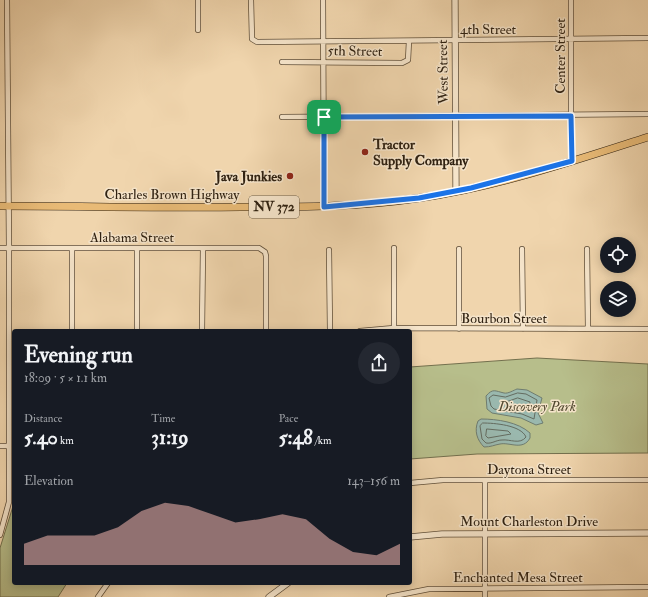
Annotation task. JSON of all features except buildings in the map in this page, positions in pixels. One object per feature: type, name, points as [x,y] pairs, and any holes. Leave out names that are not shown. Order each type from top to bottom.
[{"type":"main road","name":"Charles Brown Highway","points":[[0,206],[324,207],[380,203],[456,191],[572,161],[648,137]]},
{"type":"street","points":[[0,535],[9,502],[9,446],[12,372],[8,206],[7,0]]},
{"type":"street","points":[[198,0],[198,30]]},
{"type":"street","name":"4th Street","points":[[251,0],[252,39],[257,42],[571,40],[648,38]]},
{"type":"street","points":[[323,0],[324,207]]},
{"type":"street","name":"West Street","points":[[455,0],[456,191]]},
{"type":"street","name":"Center Street","points":[[571,0],[572,161]]},
{"type":"street","name":"5th Street","points":[[282,62],[402,63],[408,60],[409,41]]},
{"type":"street","points":[[282,117],[571,116],[648,114]]},
{"type":"street","name":"Alabama Street","points":[[0,248],[253,248],[263,251],[266,256],[266,329]]},
{"type":"street","points":[[72,248],[72,329]]},
{"type":"street","points":[[137,329],[138,248]]},
{"type":"street","points":[[202,329],[203,248]]},
{"type":"street","points":[[394,248],[394,328]]},
{"type":"street","points":[[459,249],[459,329]]},
{"type":"street","points":[[522,249],[523,329]]},
{"type":"street","points":[[329,250],[330,329]]},
{"type":"street","points":[[587,250],[588,329]]},
{"type":"street","name":"Bourbon Street","points":[[383,329],[648,329]]},
{"type":"street","points":[[0,446],[9,446]]},
{"type":"street","name":"Daytona Street","points":[[412,483],[443,480],[648,480]]},
{"type":"street","points":[[484,480],[485,597]]},
{"type":"street","name":"Mount Charleston Drive","points":[[412,537],[442,534],[484,533],[648,533]]},
{"type":"street","points":[[98,597],[107,585]]},
{"type":"street","points":[[269,597],[285,585]]},
{"type":"street","name":"Enchanted Mesa Street","points":[[389,597],[429,589],[648,587]]},
{"type":"green space","name":"Discovery Park","points":[[537,358],[648,364],[648,453],[477,454],[412,459],[412,367]]},
{"type":"green space","points":[[12,509],[12,585],[66,585],[58,597],[0,597],[0,548]]},
{"type":"water","points":[[517,389],[527,390],[542,398],[538,413],[543,423],[536,425],[521,418],[492,413],[487,409],[486,396],[490,392],[494,391],[506,393]]},
{"type":"water","points":[[481,419],[500,421],[520,426],[530,433],[530,438],[527,442],[520,445],[500,444],[484,447],[476,432],[478,421]]},
{"type":"place","name":"Tractor Supply Company","points":[[365,152]]},
{"type":"place","name":"Java Junkies","points":[[290,176]]},
{"type":"route","points":[[571,116],[572,161],[521,176],[419,198],[380,203],[324,207],[324,117],[571,116]]}]
